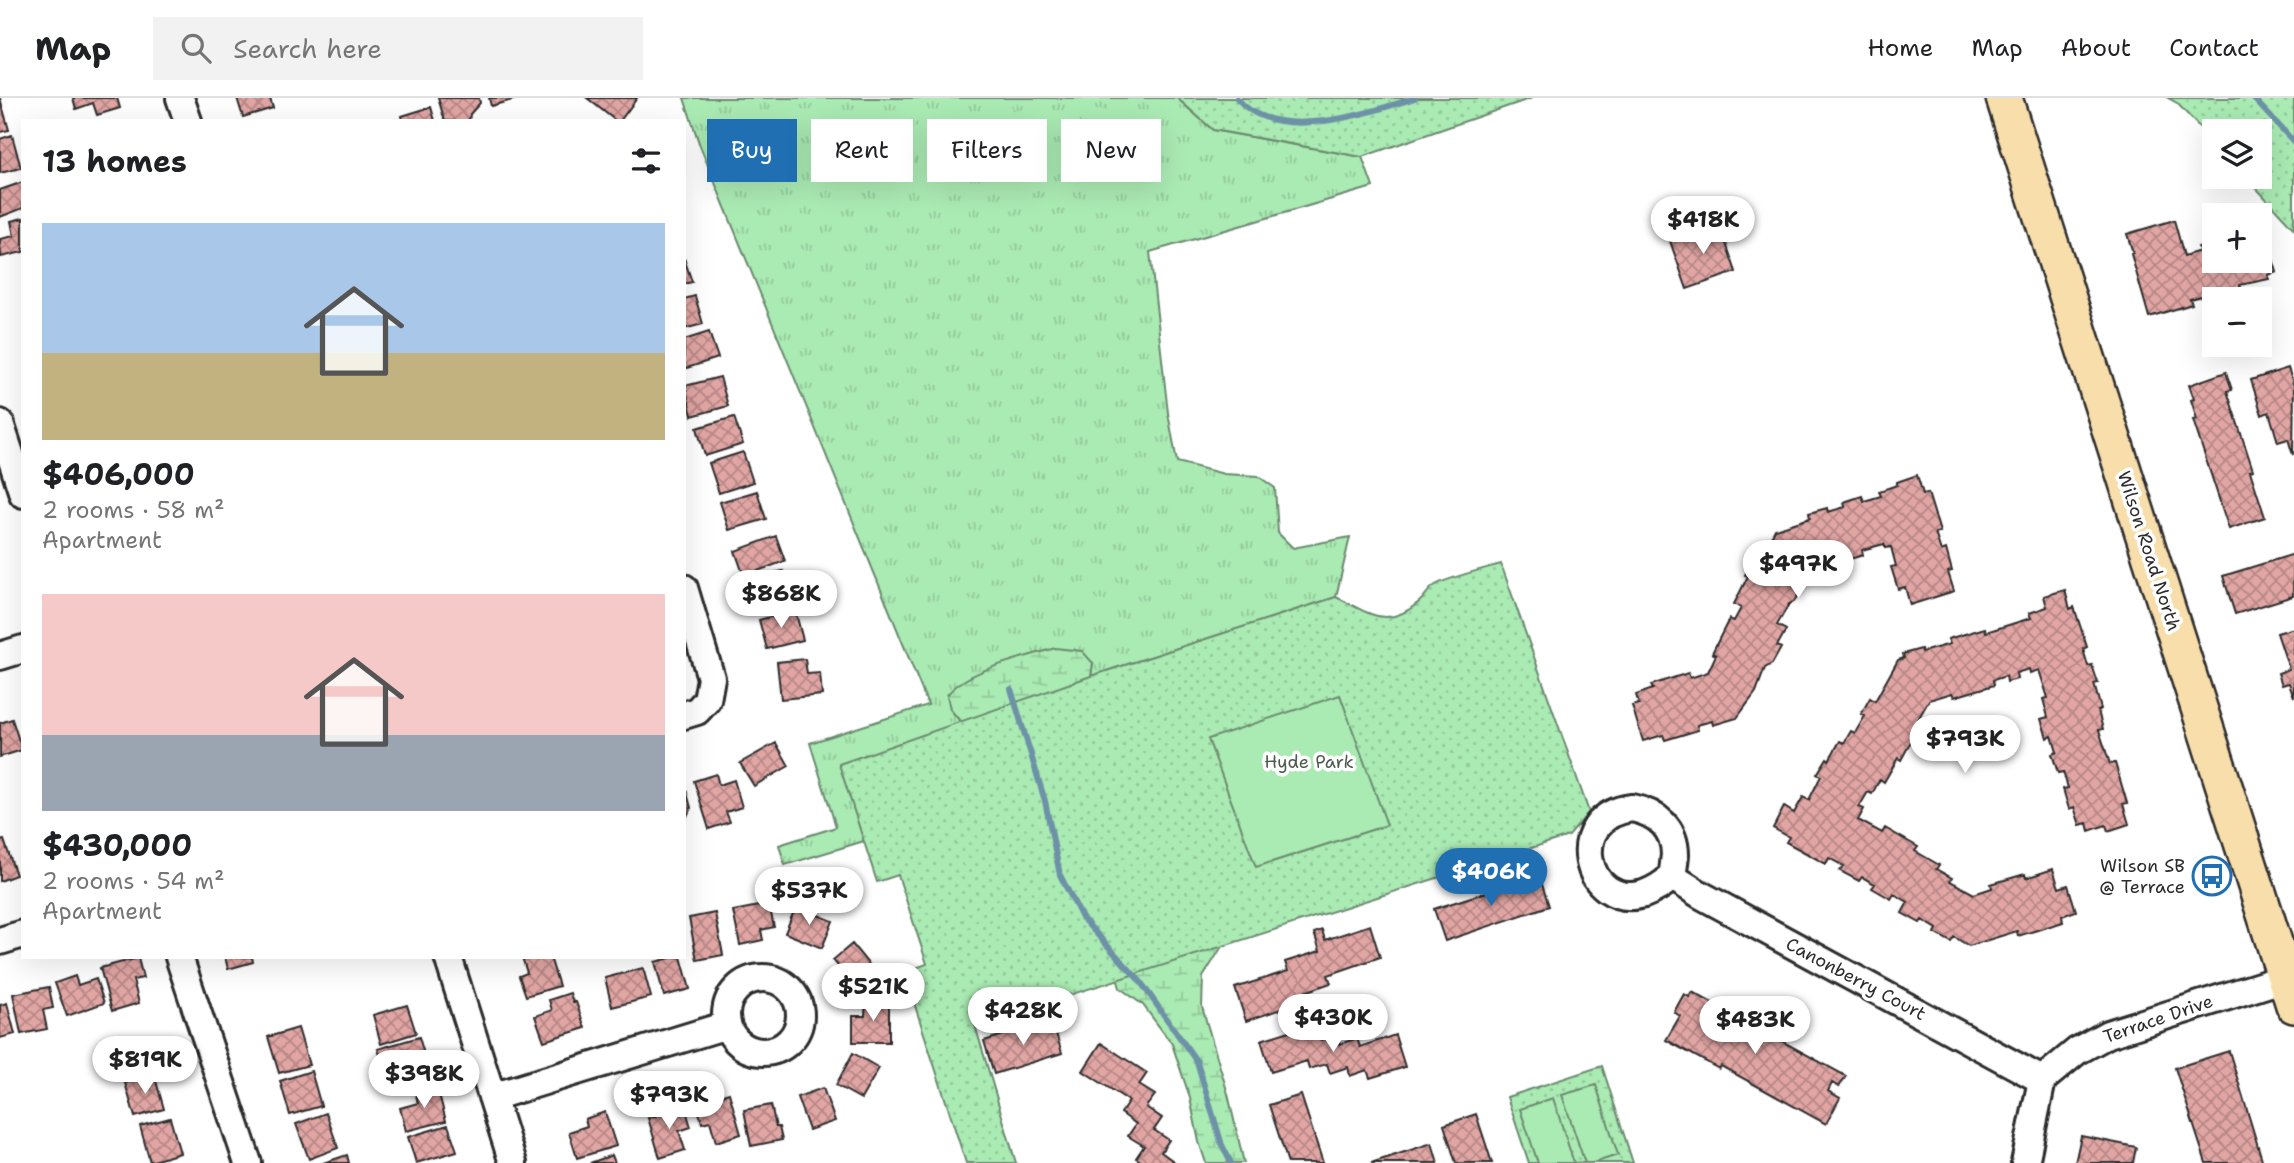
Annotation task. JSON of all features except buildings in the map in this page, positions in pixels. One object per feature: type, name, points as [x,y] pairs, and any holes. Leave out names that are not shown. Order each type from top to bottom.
[{"type":"main road","name":"Wilson Road North","points":[[2004,98],[2290,991]]},
{"type":"street","points":[[180,98],[187,119]]},
{"type":"street","points":[[0,424],[21,488]]},
{"type":"street","points":[[686,595],[711,678],[707,700],[697,711],[686,714]]},
{"type":"street","points":[[0,656],[21,650]]},
{"type":"street","name":"Canonberry Court","points":[[1671,876],[1712,901],[2042,1080]]},
{"type":"street","points":[[0,941],[21,935]]},
{"type":"street","points":[[180,959],[248,1163]]},
{"type":"street","points":[[449,959],[513,1163]]},
{"type":"street","name":"Terrace Drive","points":[[2042,1080],[2077,1051],[2108,1034],[2290,991]]},
{"type":"street","points":[[492,1097],[727,1025]]},
{"type":"street","points":[[2025,1163],[2042,1080]]},
{"type":"green space","points":[[684,98],[1177,98],[1213,130],[1362,157],[1373,187],[1150,252],[1168,413],[1177,462],[1224,474],[1258,476],[1275,488],[1278,533],[1293,548],[1350,537],[1336,597],[1091,676],[1093,663],[950,709],[961,722],[840,764],[864,841],[785,865],[779,845],[836,827],[810,743],[928,705],[715,182],[797,182],[797,119],[707,119],[707,163]]},
{"type":"green space","points":[[1177,98],[1532,98],[1362,157],[1213,130]]},
{"type":"green space","points":[[2168,98],[2294,98],[2294,229],[2257,189],[2272,189],[2272,119],[2202,119],[2202,130],[2177,103]]},
{"type":"green space","name":"Hyde Park","points":[[1501,564],[1589,812],[1569,836],[975,1025],[1016,1163],[966,1163],[904,972],[927,964],[898,875],[877,882],[839,764],[1091,676],[1336,597],[1378,616],[1397,615],[1419,602],[1439,583]]},
{"type":"green space","points":[[1055,648],[1082,651],[1093,663],[1091,676],[1226,940],[1203,977],[1202,1007],[1228,1094],[1244,1163],[1206,1163],[1190,1098],[1172,1044],[1143,1005],[1120,988],[1115,970],[961,722],[950,709],[947,695],[968,678]]},
{"type":"green space","points":[[1340,695],[1387,825],[1256,867],[1208,739]]},
{"type":"green space","points":[[1602,1066],[1633,1163],[1529,1163],[1507,1097]]},
{"type":"green space","points":[[1596,1085],[1618,1155],[1585,1163],[1562,1095]]},
{"type":"green space","points":[[1553,1098],[1574,1163],[1538,1163],[1520,1109]]},
{"type":"waterway","points":[[1237,98],[1253,112],[1274,120],[1297,123],[1348,117],[1415,98]]},
{"type":"waterway","points":[[2253,98],[2294,142]]},
{"type":"waterway","points":[[1011,689],[1045,801],[1060,875],[1082,918],[1140,981],[1197,1062],[1222,1145],[1231,1163]]},
{"type":"place","name":"Wilson SB @ Terrace","points":[[2212,876]]}]
